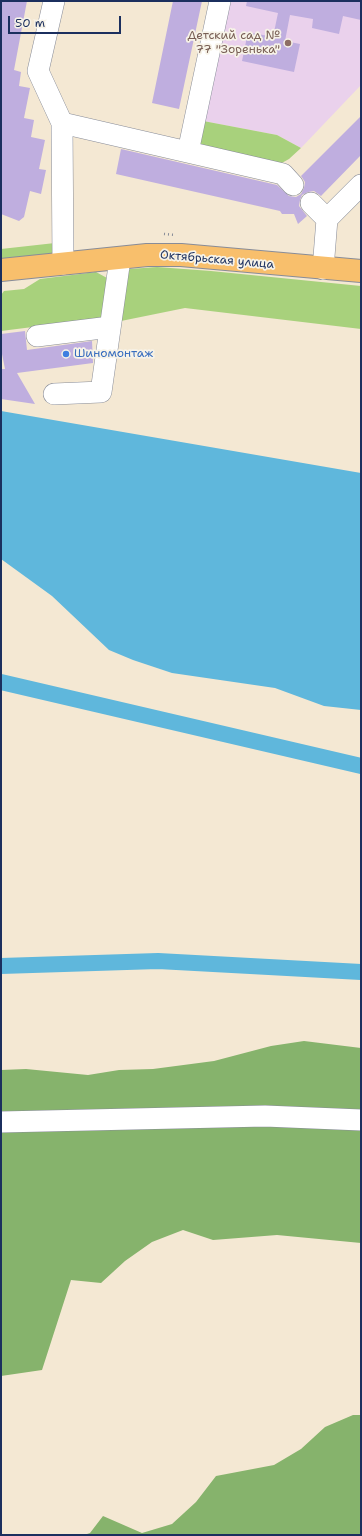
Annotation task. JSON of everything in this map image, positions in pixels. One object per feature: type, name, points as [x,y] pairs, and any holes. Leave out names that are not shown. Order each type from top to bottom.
[{"type":"main road","name":"Октябрьская улица","points":[[1,270],[120,259],[147,255],[181,256],[361,271]]},
{"type":"street","points":[[54,1],[38,71],[62,123],[63,264]]},
{"type":"street","points":[[188,152],[220,1]]},
{"type":"street","points":[[62,123],[283,174],[293,184]]},
{"type":"street","points":[[323,269],[327,219],[361,185]]},
{"type":"street","points":[[311,203],[327,219]]},
{"type":"street","points":[[54,394],[101,392],[120,259]]},
{"type":"street","points":[[37,336],[110,327]]},
{"type":"street","points":[[1,1122],[265,1116],[361,1120]]},
{"type":"shaded area","name":"Детский сад № 77 \"Зоренька\"","points":[[224,1],[361,1],[361,85],[301,148],[277,135],[198,120]]},
{"type":"green space","points":[[198,120],[277,135],[301,148],[289,159],[280,164],[203,147],[198,142]]},
{"type":"green space","points":[[55,243],[55,254],[1,260],[1,249]]},
{"type":"green space","points":[[157,267],[361,286],[361,329],[185,308],[121,321],[124,277],[130,269]]},
{"type":"green space","points":[[96,272],[107,278],[104,318],[1,331],[1,295],[4,291],[24,289],[40,279]]},
{"type":"green space","points":[[304,1041],[361,1048],[361,1243],[277,1235],[213,1240],[183,1230],[152,1242],[125,1261],[101,1283],[71,1280],[42,1370],[1,1376],[1,1070],[26,1069],[88,1075],[119,1070],[153,1069],[214,1061],[271,1046]]},
{"type":"green space","points":[[353,1415],[361,1415],[361,1535],[84,1535],[90,1533],[103,1516],[142,1533],[172,1524],[196,1502],[216,1476],[274,1465],[301,1449],[325,1427]]},
{"type":"water","points":[[1,411],[361,473],[361,710],[324,706],[275,688],[172,673],[109,650],[52,596],[1,559]]},
{"type":"building","points":[[1,1],[27,1],[14,70],[21,72],[19,86],[30,88],[24,118],[34,120],[31,137],[45,140],[39,169],[46,170],[41,194],[30,191],[24,217],[19,221],[1,214]]},
{"type":"building","points":[[173,1],[202,1],[179,109],[152,103]]},
{"type":"building","points":[[247,1],[361,1],[361,20],[343,16],[339,34],[312,28],[313,19],[290,15],[285,41],[300,44],[294,72],[242,61],[248,32],[273,37],[278,13],[246,6]]},
{"type":"building","points":[[361,116],[361,155],[321,196],[314,191],[302,195],[299,206],[307,216],[298,224],[294,214],[282,214],[280,211],[116,174],[121,149],[277,185],[289,196],[296,197],[301,194],[304,188],[305,182],[301,176]]},
{"type":"building","points":[[25,331],[27,350],[92,341],[93,363],[17,373],[35,404],[1,399],[1,369],[5,369],[1,349],[1,334]]},
{"type":"waterway","points":[[1,682],[361,766]]},
{"type":"waterway","points":[[1,966],[158,961],[361,972]]},
{"type":"place","name":"Детский сад № 77 \"Зоренька\"","points":[[288,43]]},
{"type":"place","name":"Шиномонтаж","points":[[66,354]]}]
